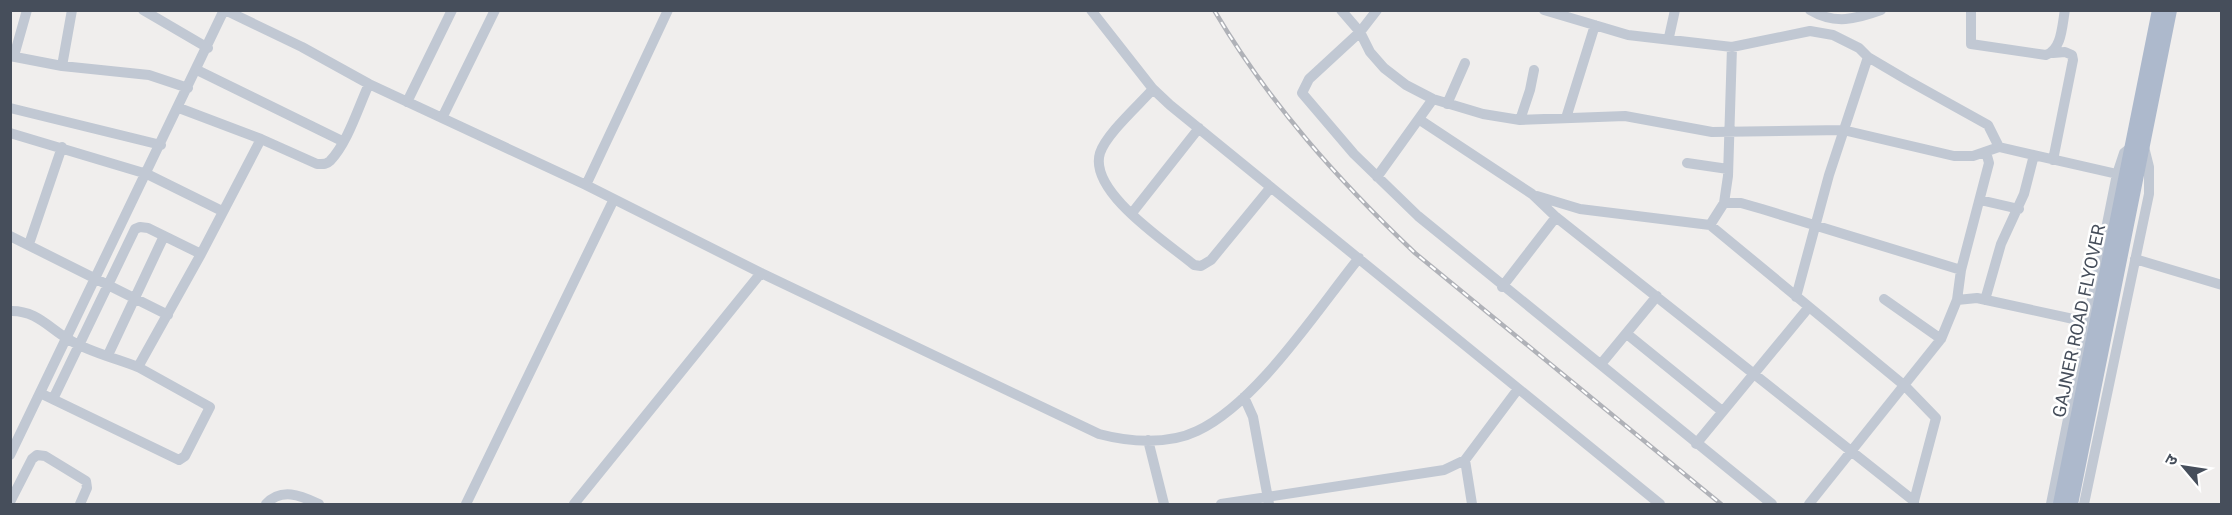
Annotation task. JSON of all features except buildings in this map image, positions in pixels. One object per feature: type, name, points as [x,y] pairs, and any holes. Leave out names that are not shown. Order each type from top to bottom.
[{"type":"main road","points":[[2139,146],[2159,10]]},
{"type":"main road","points":[[2139,146],[2170,10]]},
{"type":"main road","name":"GAJNER ROAD FLYOVER","points":[[2060,504],[2139,146]]},
{"type":"main road","name":"GAJNER ROAD FLYOVER","points":[[2071,504],[2135,165]]},
{"type":"street","points":[[27,10],[12,56],[62,66],[149,75],[188,88]]},
{"type":"street","points":[[62,66],[72,10]]},
{"type":"street","points":[[143,10],[208,48]]},
{"type":"street","points":[[10,456],[208,48],[224,10],[302,47],[369,84],[586,185],[761,273],[1099,434],[1116,438],[1148,441],[1177,437],[1196,432],[1223,415],[1244,397],[1275,363],[1359,258]]},
{"type":"street","points":[[407,102],[452,10]]},
{"type":"street","points":[[442,118],[495,10]]},
{"type":"street","points":[[586,185],[668,10]]},
{"type":"street","points":[[1091,10],[1153,89],[1660,504]]},
{"type":"street","points":[[1341,10],[1360,32],[1370,52],[1384,68],[1406,85],[1433,99],[1483,114],[1520,120],[1625,116],[1712,132],[1843,130],[1954,156],[1973,156],[1998,147],[2116,174]]},
{"type":"street","points":[[1377,10],[1360,32],[1309,80],[1302,93],[1377,177],[1418,216],[1502,287],[1601,364],[1772,504]]},
{"type":"street","points":[[1544,10],[1583,16],[1595,24],[1641,37],[1669,37],[1732,46],[1810,31],[1833,35],[1847,41],[1868,57],[1988,125],[1998,147]]},
{"type":"street","points":[[1669,37],[1675,10]]},
{"type":"street","points":[[1971,10],[1971,44],[2035,55],[2065,52],[2072,55],[2073,60],[2053,160]]},
{"type":"street","points":[[2053,53],[2057,46],[2065,10]]},
{"type":"street","points":[[1810,31],[1814,12],[1829,18],[1854,20],[1879,11]]},
{"type":"street","points":[[1566,118],[1595,24]]},
{"type":"street","points":[[1710,225],[1724,202],[1728,169],[1732,46]]},
{"type":"street","points":[[1796,297],[1843,130],[1868,57]]},
{"type":"street","points":[[1447,104],[1465,63]]},
{"type":"street","points":[[197,70],[342,141]]},
{"type":"street","points":[[1520,120],[1534,70]]},
{"type":"street","points":[[179,108],[324,165],[330,161],[342,141],[369,84]]},
{"type":"street","points":[[1153,89],[1104,145],[1098,163],[1106,186],[1132,213],[1194,265],[1201,266],[1211,260],[1271,187]]},
{"type":"street","points":[[1377,177],[1433,99]]},
{"type":"street","points":[[10,108],[161,145]]},
{"type":"street","points":[[1420,120],[1532,194],[1556,217],[1914,503],[1936,418],[1905,386],[1710,225],[1580,209],[1532,194]]},
{"type":"street","points":[[1132,213],[1199,128]]},
{"type":"street","points":[[10,133],[147,174],[222,212]]},
{"type":"street","points":[[138,367],[261,139]]},
{"type":"street","points":[[2051,504],[2116,174],[2124,153],[2139,146],[2149,167],[2149,194],[2085,504]]},
{"type":"street","points":[[29,244],[62,147]]},
{"type":"street","points":[[1809,504],[1941,339],[1957,300],[1961,270],[1989,163],[1986,152]]},
{"type":"street","points":[[1985,300],[2001,244],[2019,209],[2034,155]]},
{"type":"street","points":[[1687,163],[1728,169]]},
{"type":"street","points":[[465,504],[614,199]]},
{"type":"street","points":[[1980,200],[2019,209]]},
{"type":"street","points":[[1724,202],[1741,203],[1961,270]]},
{"type":"street","points":[[1502,287],[1556,217]]},
{"type":"street","points":[[53,399],[135,229],[148,228],[201,254]]},
{"type":"street","points":[[10,236],[168,315]]},
{"type":"street","points":[[108,355],[164,236]]},
{"type":"street","points":[[2136,259],[2222,285]]},
{"type":"street","points":[[574,504],[761,273]]},
{"type":"street","points":[[1601,364],[1657,296]]},
{"type":"street","points":[[1957,300],[1967,297],[1985,300],[2087,322]]},
{"type":"street","points":[[1884,299],[1941,339]]},
{"type":"street","points":[[1696,444],[1809,307]]},
{"type":"street","points":[[10,311],[28,313],[52,325],[68,339],[138,367],[210,406],[185,456],[179,460],[40,393]]},
{"type":"street","points":[[1627,334],[1722,411]]},
{"type":"street","points":[[1221,504],[1268,500],[1430,473],[1465,460],[1518,389]]},
{"type":"street","points":[[1244,397],[1253,417],[1268,500]]},
{"type":"street","points":[[1148,441],[1164,504]]},
{"type":"street","points":[[10,502],[32,459],[37,455],[45,456],[86,480],[87,488],[80,504]]},
{"type":"street","points":[[1465,460],[1472,504]]},
{"type":"street","points":[[266,504],[272,498],[285,493],[302,496],[319,504]]},
{"type":"railway","points":[[1214,10],[1281,109],[1332,169],[1415,253],[1721,504]]}]
